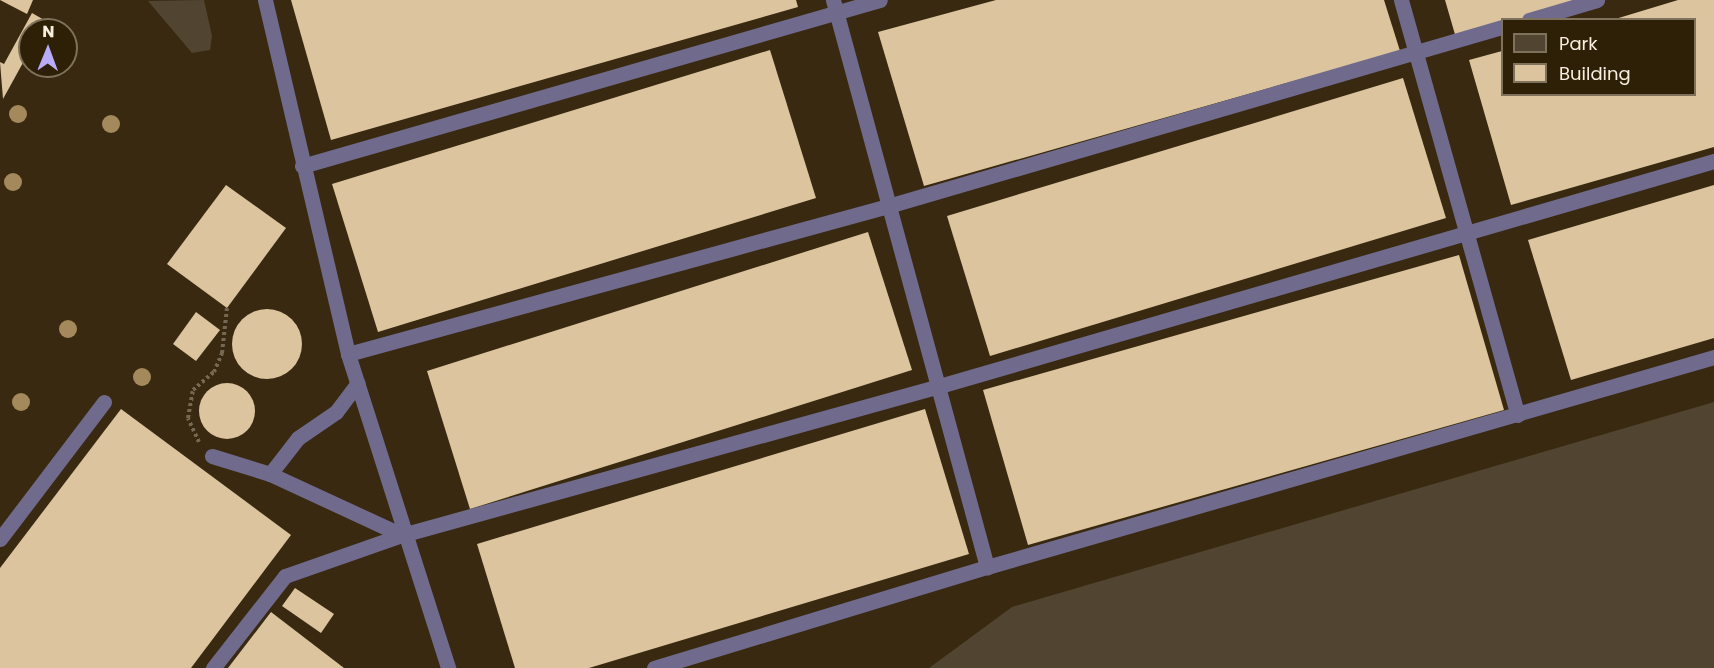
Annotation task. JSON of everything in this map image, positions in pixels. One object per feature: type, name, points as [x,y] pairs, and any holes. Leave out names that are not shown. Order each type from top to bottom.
[{"type":"lane","points":[[265,0],[302,166],[348,354],[402,534],[448,668]]},
{"type":"lane","points":[[302,166],[834,6],[880,0]]},
{"type":"lane","points":[[1401,0],[1518,415]]},
{"type":"lane","points":[[1536,18],[1597,0]]},
{"type":"lane","points":[[834,6],[936,387],[987,567]]},
{"type":"lane","points":[[348,354],[888,206],[1501,28]]},
{"type":"lane","points":[[213,668],[285,576],[402,534],[936,387],[1467,235],[1714,161]]},
{"type":"lane","points":[[654,668],[987,567],[1714,357]]},
{"type":"lane","points":[[270,474],[298,438],[336,412],[358,383]]},
{"type":"lane","points":[[0,539],[104,402]]},
{"type":"lane","points":[[212,456],[270,474],[402,534]]},
{"type":"path","points":[[212,456],[195,438],[188,418],[193,390],[214,372],[222,353],[228,308]]},
{"type":"green space","points":[[204,0],[212,36],[210,50],[192,53],[148,1]]},
{"type":"green space","points":[[1714,402],[1714,668],[929,668],[1012,607]]},
{"type":"building","points":[[0,0],[33,0],[27,14]]},
{"type":"building","points":[[291,0],[796,0],[798,7],[331,140]]},
{"type":"building","points":[[996,0],[1384,0],[1400,51],[924,186],[878,32]]},
{"type":"building","points":[[1445,0],[1583,0],[1526,18],[1501,18],[1501,24],[1456,38]]},
{"type":"building","points":[[1678,0],[1714,0],[1714,147],[1511,205],[1469,60],[1501,51],[1501,96],[1696,96],[1696,18],[1619,18]]},
{"type":"building","points":[[32,13],[41,18],[29,18]]},
{"type":"building","points":[[18,38],[18,72],[3,99],[0,62],[4,64]]},
{"type":"building","points":[[770,50],[816,198],[378,332],[332,184]]},
{"type":"building","points":[[1403,78],[1446,218],[990,356],[947,216]]},
{"type":"building","points":[[226,185],[286,228],[227,308],[167,264]]},
{"type":"building","points":[[1714,185],[1714,338],[1571,380],[1528,240]]},
{"type":"building","points":[[868,232],[912,370],[470,509],[427,371]]},
{"type":"building","points":[[1459,255],[1504,410],[1028,545],[983,390]]},
{"type":"building","points":[[267,309],[280,312],[292,319],[299,331],[302,344],[299,357],[292,369],[280,376],[267,379],[254,376],[242,369],[235,357],[232,344],[235,331],[242,319],[254,312]]},
{"type":"building","points":[[196,312],[220,330],[196,361],[173,344]]},
{"type":"building","points":[[227,383],[238,385],[247,391],[253,400],[255,411],[253,422],[247,431],[238,437],[227,439],[216,437],[207,431],[201,422],[199,411],[201,400],[207,391],[216,385]]},
{"type":"building","points":[[121,409],[291,535],[191,668],[0,668],[0,568]]},
{"type":"building","points":[[925,409],[969,554],[589,668],[515,668],[477,544]]},
{"type":"building","points":[[295,588],[334,614],[321,633],[282,606]]},
{"type":"building","points":[[271,612],[344,668],[228,668]]}]
